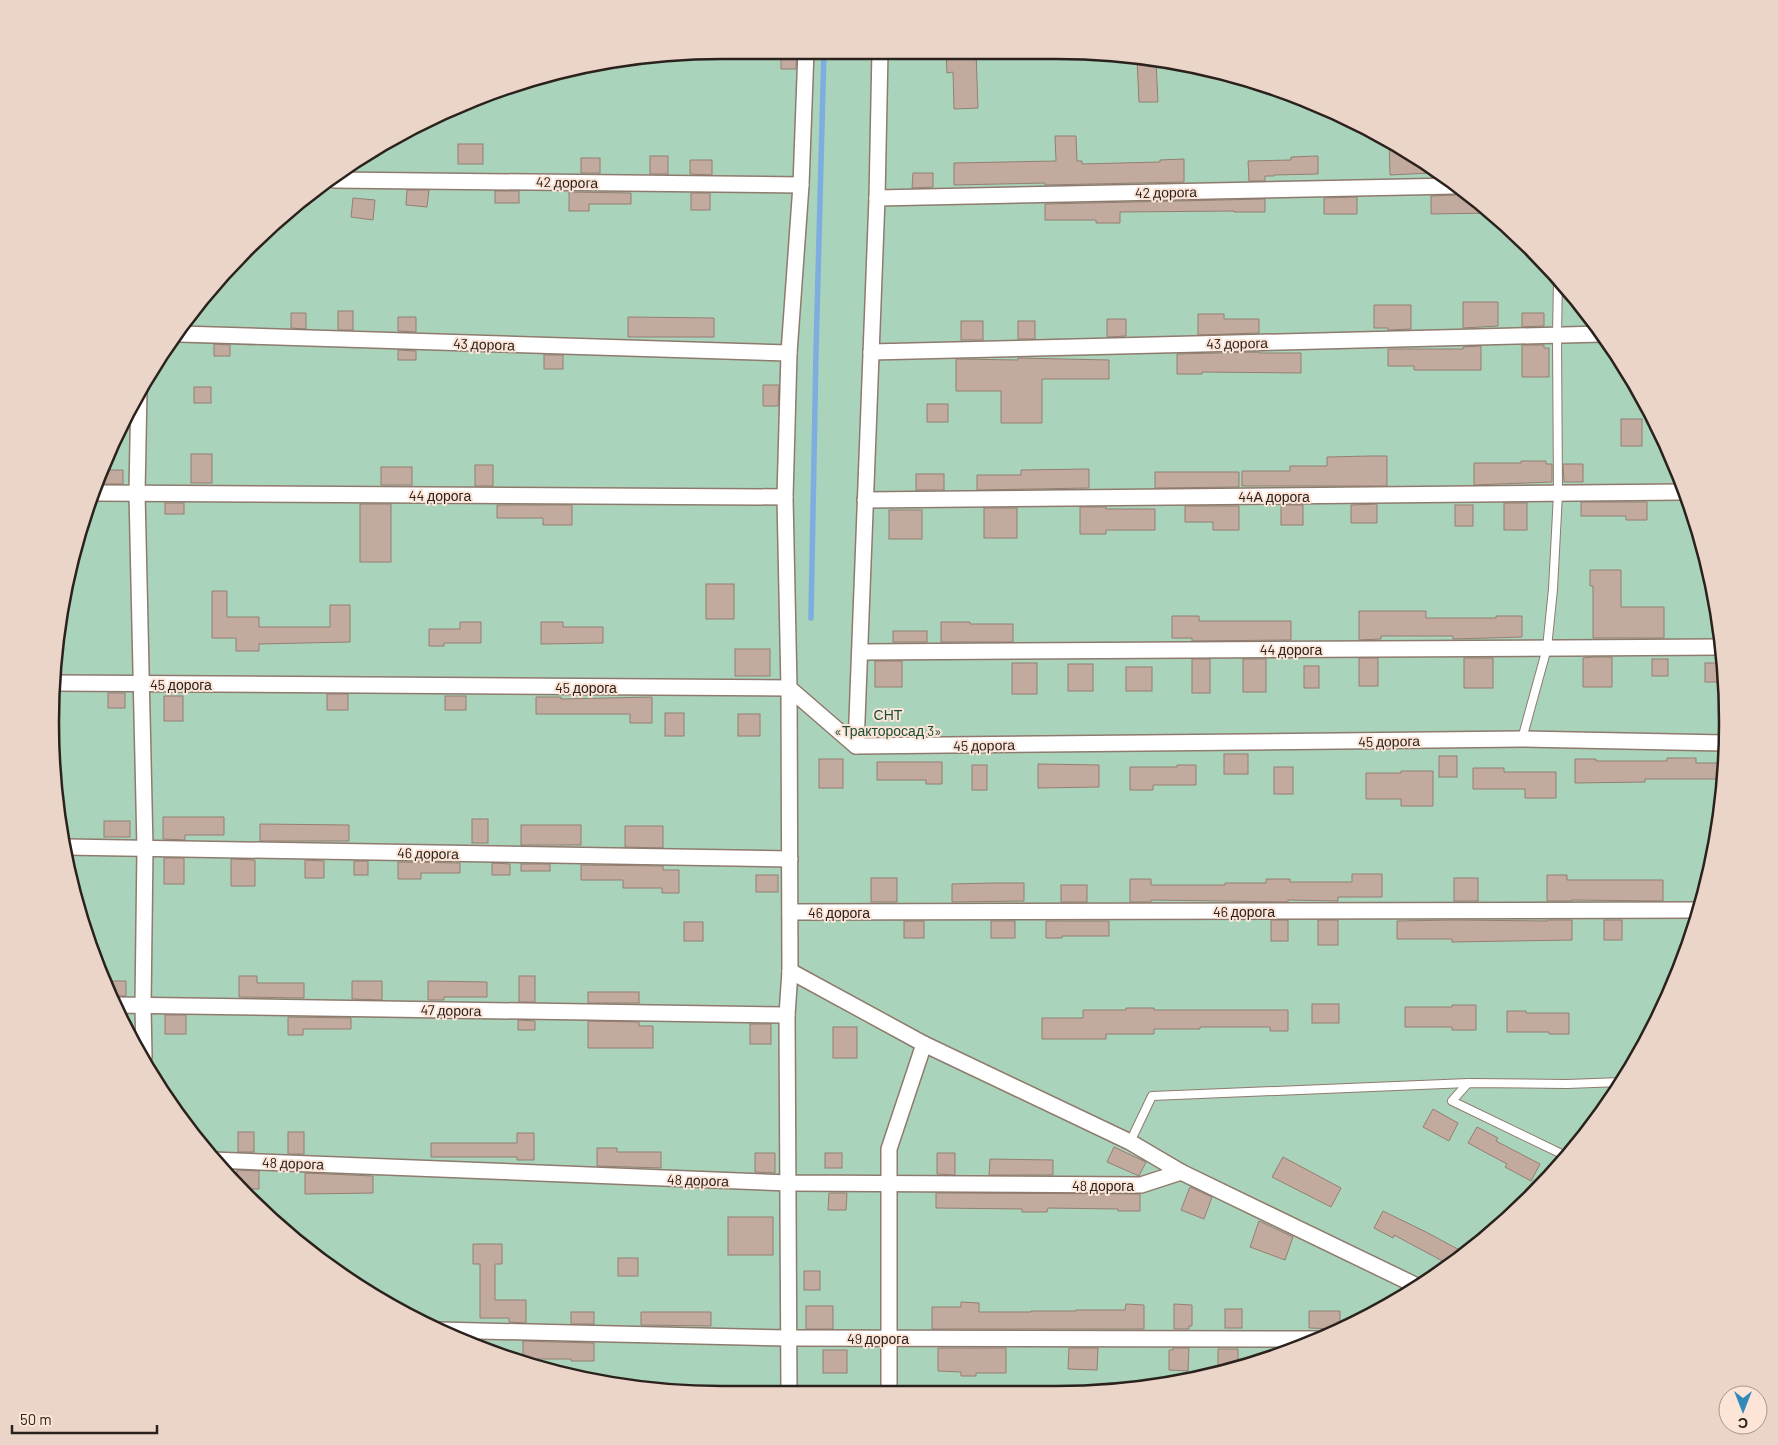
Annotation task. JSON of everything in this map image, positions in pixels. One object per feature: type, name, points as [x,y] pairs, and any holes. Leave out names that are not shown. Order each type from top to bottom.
[{"type":"street","points":[[789,1386],[787,1015],[790,971],[790,859],[785,497],[789,353],[801,184],[806,59]]},
{"type":"street","points":[[856,746],[877,198],[880,59]]},
{"type":"street","name":"42 дорога","points":[[341,180],[801,184]]},
{"type":"street","name":"42 дорога","points":[[877,198],[1446,186]]},
{"type":"street","name":"43 дорога","points":[[185,334],[789,353]]},
{"type":"street","name":"43 дорога","points":[[871,352],[1593,334]]},
{"type":"street","points":[[139,408],[137,493],[145,848],[144,1046]]},
{"type":"street","name":"44А дорога","points":[[865,500],[1678,492]]},
{"type":"street","name":"44 дорога","points":[[100,493],[785,497]]},
{"type":"street","name":"44 дорога","points":[[860,652],[1715,647]]},
{"type":"street","name":"45 дорога","points":[[60,683],[789,688]]},
{"type":"street","points":[[789,688],[856,746]]},
{"type":"street","name":"45 дорога","points":[[856,746],[1522,739],[1719,743]]},
{"type":"street","name":"46 дорога","points":[[71,847],[790,859]]},
{"type":"street","name":"46 дорога","points":[[790,912],[1692,910]]},
{"type":"street","points":[[790,971],[924,1044],[1130,1142],[1181,1172],[1410,1283]]},
{"type":"street","name":"47 дорога","points":[[122,1005],[787,1015]]},
{"type":"street","points":[[889,1386],[889,1149],[924,1044]]},
{"type":"street","name":"48 дорога","points":[[223,1160],[789,1183],[1141,1185],[1181,1172]]},
{"type":"street","name":"49 дорога","points":[[456,1330],[789,1338],[1302,1339]]},
{"type":"lane","points":[[1522,739],[1547,648],[1553,589],[1558,494],[1558,288]]},
{"type":"lane","points":[[1130,1142],[1152,1096],[1468,1083],[1612,1082]]},
{"type":"lane","points":[[1468,1083],[1452,1101],[1560,1153]]},
{"type":"green space","name":"СНТ «Тракторосад 3»","points":[[679,60],[1099,60],[1142,64],[1227,81],[1310,109],[1349,127],[1424,171],[1460,196],[1525,253],[1582,318],[1630,391],[1651,429],[1669,468],[1697,551],[1714,636],[1718,679],[1718,766],[1714,809],[1697,894],[1684,936],[1669,977],[1651,1016],[1630,1054],[1582,1127],[1555,1160],[1493,1222],[1460,1249],[1387,1297],[1349,1318],[1310,1336],[1227,1364],[1142,1381],[1099,1385],[679,1385],[636,1381],[551,1364],[468,1336],[429,1318],[354,1274],[318,1249],[285,1222],[223,1160],[196,1127],[148,1054],[127,1016],[109,977],[94,936],[81,894],[72,852],[64,809],[60,766],[60,679],[64,636],[81,551],[109,468],[127,429],[148,391],[196,318],[223,285],[285,223],[318,196],[354,171],[429,127],[468,109],[509,94],[551,81],[593,72],[636,64]]},
{"type":"building","points":[[781,59],[797,59],[796,69],[781,69]]},
{"type":"building","points":[[946,59],[976,59],[978,108],[954,109],[953,72],[947,73]]},
{"type":"building","points":[[1137,64],[1156,67],[1158,102],[1139,102]]},
{"type":"building","points":[[1055,136],[1076,136],[1077,161],[1082,161],[1082,164],[1160,162],[1160,160],[1184,159],[1184,182],[954,185],[954,163],[1056,161]]},
{"type":"building","points":[[458,144],[483,144],[483,164],[458,164]]},
{"type":"building","points":[[1389,149],[1427,173],[1390,175]]},
{"type":"building","points":[[650,156],[668,156],[668,174],[650,174]]},
{"type":"building","points":[[1318,156],[1318,174],[1274,175],[1265,176],[1265,181],[1249,181],[1248,161],[1291,160],[1291,157]]},
{"type":"building","points":[[581,158],[600,158],[600,173],[581,173]]},
{"type":"building","points":[[690,160],[712,160],[712,175],[690,174]]},
{"type":"building","points":[[913,173],[933,173],[933,187],[912,188]]},
{"type":"building","points":[[407,190],[429,190],[427,207],[406,205]]},
{"type":"building","points":[[495,191],[519,191],[519,203],[495,203]]},
{"type":"building","points":[[569,192],[631,193],[631,204],[589,204],[589,211],[569,211]]},
{"type":"building","points":[[691,193],[710,193],[710,210],[691,210]]},
{"type":"building","points":[[1431,196],[1460,196],[1481,213],[1431,214]]},
{"type":"building","points":[[1357,197],[1357,214],[1324,214],[1324,198]]},
{"type":"building","points":[[353,198],[375,200],[373,220],[351,217]]},
{"type":"building","points":[[1265,199],[1265,212],[1120,212],[1120,223],[1096,223],[1096,220],[1045,220],[1045,204]]},
{"type":"building","points":[[1463,302],[1498,302],[1498,326],[1463,328]]},
{"type":"building","points":[[1374,305],[1411,305],[1411,329],[1388,330],[1388,328],[1374,328]]},
{"type":"building","points":[[338,311],[353,311],[353,330],[338,330]]},
{"type":"building","points":[[291,313],[306,313],[306,329],[291,328]]},
{"type":"building","points":[[1522,313],[1544,313],[1544,326],[1522,327]]},
{"type":"building","points":[[1198,314],[1224,314],[1224,319],[1259,319],[1259,333],[1198,335]]},
{"type":"building","points":[[398,317],[416,317],[416,332],[398,331]]},
{"type":"building","points":[[628,317],[714,318],[714,337],[628,337]]},
{"type":"building","points":[[1107,319],[1126,319],[1126,336],[1107,337]]},
{"type":"building","points":[[961,321],[983,321],[983,340],[961,340]]},
{"type":"building","points":[[1018,321],[1035,321],[1035,339],[1018,339]]},
{"type":"building","points":[[214,344],[230,345],[230,356],[214,356]]},
{"type":"building","points":[[1522,345],[1544,345],[1544,348],[1549,348],[1549,377],[1522,377]]},
{"type":"building","points":[[1481,346],[1481,370],[1414,370],[1414,366],[1388,366],[1388,349],[1463,349],[1463,347]]},
{"type":"building","points":[[398,350],[416,351],[416,360],[398,360]]},
{"type":"building","points":[[1301,353],[1301,373],[1202,372],[1202,374],[1177,374],[1177,354]]},
{"type":"building","points":[[544,355],[563,355],[563,369],[544,369]]},
{"type":"building","points":[[1018,358],[1109,360],[1109,379],[1042,379],[1042,423],[1001,423],[1001,391],[956,391],[956,359],[1018,360]]},
{"type":"building","points":[[763,385],[779,385],[778,406],[763,406]]},
{"type":"building","points":[[194,387],[211,387],[211,403],[194,403]]},
{"type":"building","points":[[927,404],[948,404],[948,422],[927,422]]},
{"type":"building","points":[[1621,419],[1642,419],[1642,446],[1621,446]]},
{"type":"building","points":[[191,454],[212,454],[212,483],[191,483]]},
{"type":"building","points":[[1387,456],[1387,486],[1242,486],[1242,471],[1290,471],[1290,466],[1327,466],[1327,457]]},
{"type":"building","points":[[1521,461],[1546,461],[1546,464],[1552,464],[1552,482],[1474,485],[1474,463],[1521,463]]},
{"type":"building","points":[[1563,464],[1583,464],[1583,482],[1564,482]]},
{"type":"building","points":[[475,465],[493,465],[493,486],[475,486]]},
{"type":"building","points":[[381,467],[412,467],[412,485],[381,485]]},
{"type":"building","points":[[1089,469],[1089,488],[977,490],[977,475],[1021,475],[1021,470]]},
{"type":"building","points":[[108,470],[123,470],[123,484],[103,484]]},
{"type":"building","points":[[1155,472],[1239,472],[1239,487],[1155,488]]},
{"type":"building","points":[[916,474],[944,474],[944,490],[916,490]]},
{"type":"building","points":[[1581,502],[1647,502],[1647,520],[1626,520],[1626,516],[1581,516]]},
{"type":"building","points":[[165,503],[184,503],[184,514],[165,514]]},
{"type":"building","points":[[1504,503],[1527,503],[1527,530],[1504,530]]},
{"type":"building","points":[[360,504],[391,504],[391,562],[360,562]]},
{"type":"building","points":[[1377,504],[1377,523],[1351,523],[1351,505]]},
{"type":"building","points":[[497,505],[572,505],[572,525],[543,525],[543,518],[497,518]]},
{"type":"building","points":[[1281,505],[1303,505],[1303,525],[1281,525]]},
{"type":"building","points":[[1455,505],[1473,505],[1473,526],[1455,526]]},
{"type":"building","points":[[1185,506],[1239,506],[1239,530],[1213,530],[1213,522],[1185,522]]},
{"type":"building","points":[[1080,507],[1155,509],[1155,530],[1106,530],[1106,534],[1080,534]]},
{"type":"building","points":[[984,508],[1017,508],[1017,538],[984,538]]},
{"type":"building","points":[[889,510],[922,510],[922,539],[889,539]]},
{"type":"building","points":[[1590,570],[1621,570],[1621,607],[1664,607],[1664,638],[1593,638],[1593,586],[1590,586]]},
{"type":"building","points":[[706,584],[734,584],[734,619],[706,619]]},
{"type":"building","points":[[212,591],[227,591],[227,617],[259,617],[259,627],[330,627],[330,605],[350,605],[350,642],[259,644],[259,651],[236,651],[236,638],[212,638]]},
{"type":"building","points":[[1359,611],[1426,611],[1426,618],[1522,616],[1522,637],[1453,639],[1453,636],[1381,636],[1381,639],[1359,640]]},
{"type":"building","points":[[1172,616],[1199,616],[1199,621],[1291,621],[1291,640],[1192,641],[1192,638],[1172,638]]},
{"type":"building","points":[[460,622],[481,622],[481,643],[444,643],[444,646],[429,646],[429,629],[460,629]]},
{"type":"building","points":[[541,622],[563,622],[563,627],[603,627],[603,643],[541,644]]},
{"type":"building","points":[[941,622],[1013,624],[1013,642],[941,642]]},
{"type":"building","points":[[893,631],[927,631],[927,642],[893,642]]},
{"type":"building","points":[[735,649],[770,649],[770,676],[735,676]]},
{"type":"building","points":[[1612,657],[1612,687],[1583,687],[1583,658]]},
{"type":"building","points":[[1359,658],[1378,658],[1378,686],[1359,686]]},
{"type":"building","points":[[1464,658],[1493,658],[1493,688],[1464,688]]},
{"type":"building","points":[[1192,659],[1210,659],[1210,693],[1192,693]]},
{"type":"building","points":[[1243,659],[1266,659],[1266,692],[1243,692]]},
{"type":"building","points":[[1652,659],[1668,659],[1668,676],[1652,676]]},
{"type":"building","points":[[875,661],[902,661],[902,687],[875,687]]},
{"type":"building","points":[[1012,663],[1037,663],[1037,694],[1012,694]]},
{"type":"building","points":[[1705,663],[1717,663],[1718,682],[1705,682]]},
{"type":"building","points":[[1068,664],[1093,664],[1093,691],[1068,691]]},
{"type":"building","points":[[1304,666],[1319,666],[1319,688],[1304,688]]},
{"type":"building","points":[[1126,667],[1152,667],[1152,691],[1126,691]]},
{"type":"building","points":[[108,693],[125,693],[125,708],[108,708]]},
{"type":"building","points":[[327,694],[348,694],[348,710],[327,710]]},
{"type":"building","points":[[164,696],[183,696],[183,721],[164,721]]},
{"type":"building","points":[[445,696],[466,696],[466,710],[445,710]]},
{"type":"building","points":[[536,697],[561,697],[561,699],[652,697],[652,723],[630,723],[630,714],[536,714]]},
{"type":"building","points":[[665,713],[684,713],[684,736],[665,736]]},
{"type":"building","points":[[738,714],[760,714],[760,736],[738,736]]},
{"type":"building","points":[[1224,754],[1248,754],[1248,774],[1224,774]]},
{"type":"building","points":[[1439,756],[1457,756],[1457,777],[1439,777]]},
{"type":"building","points":[[1667,758],[1696,758],[1696,763],[1718,763],[1717,779],[1645,779],[1645,782],[1575,783],[1575,759],[1596,759],[1596,761],[1667,761]]},
{"type":"building","points":[[819,759],[843,759],[843,788],[819,788]]},
{"type":"building","points":[[877,762],[942,762],[942,784],[926,784],[926,780],[877,780]]},
{"type":"building","points":[[1038,764],[1099,765],[1099,787],[1038,788]]},
{"type":"building","points":[[972,765],[987,765],[987,790],[972,790]]},
{"type":"building","points":[[1177,765],[1196,765],[1196,785],[1153,785],[1153,790],[1130,790],[1130,767],[1177,767]]},
{"type":"building","points":[[1274,767],[1293,767],[1293,794],[1274,794]]},
{"type":"building","points":[[1473,768],[1504,768],[1504,772],[1556,772],[1556,798],[1525,798],[1525,789],[1473,789]]},
{"type":"building","points":[[1401,771],[1433,771],[1433,806],[1401,806],[1401,799],[1366,799],[1366,773],[1401,773]]},
{"type":"building","points":[[163,817],[224,817],[224,835],[185,835],[185,840],[163,839]]},
{"type":"building","points":[[472,819],[488,819],[488,843],[472,843]]},
{"type":"building","points":[[104,821],[130,821],[130,837],[104,837]]},
{"type":"building","points":[[260,824],[349,825],[349,841],[260,841]]},
{"type":"building","points":[[521,825],[581,825],[581,845],[521,845]]},
{"type":"building","points":[[625,826],[663,826],[663,848],[625,847]]},
{"type":"building","points":[[164,858],[184,858],[184,884],[164,884]]},
{"type":"building","points":[[231,859],[255,860],[255,886],[231,886]]},
{"type":"building","points":[[305,860],[324,861],[324,878],[305,878]]},
{"type":"building","points":[[354,861],[368,861],[368,875],[354,875]]},
{"type":"building","points":[[398,862],[460,863],[460,873],[421,873],[421,879],[398,879]]},
{"type":"building","points":[[492,863],[510,864],[510,875],[492,875]]},
{"type":"building","points":[[521,864],[550,864],[550,871],[521,871]]},
{"type":"building","points":[[581,865],[663,866],[663,870],[679,870],[679,893],[662,893],[662,888],[623,888],[623,880],[581,880]]},
{"type":"building","points":[[1352,874],[1382,874],[1382,897],[1338,897],[1338,901],[1288,900],[1288,902],[1151,900],[1151,902],[1130,902],[1130,879],[1151,879],[1151,885],[1225,885],[1225,883],[1266,883],[1266,879],[1290,879],[1290,882],[1352,882]]},
{"type":"building","points":[[756,875],[778,875],[778,892],[756,892]]},
{"type":"building","points":[[1547,875],[1567,875],[1567,880],[1663,880],[1663,901],[1547,901]]},
{"type":"building","points":[[871,878],[897,878],[897,902],[871,902]]},
{"type":"building","points":[[1454,878],[1478,878],[1478,901],[1454,901]]},
{"type":"building","points":[[1024,883],[1024,901],[952,902],[952,884]]},
{"type":"building","points":[[1061,885],[1087,885],[1087,902],[1061,902]]},
{"type":"building","points":[[1271,920],[1288,920],[1288,941],[1271,941]]},
{"type":"building","points":[[1318,920],[1338,920],[1338,945],[1318,945]]},
{"type":"building","points":[[1572,920],[1572,940],[1452,942],[1452,939],[1397,939],[1397,921]]},
{"type":"building","points":[[1604,920],[1622,920],[1622,940],[1604,940]]},
{"type":"building","points":[[904,921],[924,921],[924,938],[904,938]]},
{"type":"building","points":[[991,921],[1015,921],[1015,938],[991,938]]},
{"type":"building","points":[[1046,921],[1109,921],[1109,936],[1046,938]]},
{"type":"building","points":[[684,922],[703,922],[703,941],[684,941]]},
{"type":"building","points":[[239,976],[257,976],[257,983],[304,983],[304,998],[239,997]]},
{"type":"building","points":[[519,976],[535,976],[535,1002],[519,1002]]},
{"type":"building","points":[[111,981],[126,981],[126,996],[118,996]]},
{"type":"building","points":[[352,981],[382,981],[382,1000],[352,999]]},
{"type":"building","points":[[428,981],[487,982],[487,997],[444,997],[444,1000],[428,1000]]},
{"type":"building","points":[[588,992],[639,992],[639,1003],[588,1003]]},
{"type":"building","points":[[1312,1004],[1339,1004],[1339,1023],[1312,1023]]},
{"type":"building","points":[[1452,1005],[1476,1005],[1476,1030],[1452,1030],[1452,1027],[1405,1027],[1405,1007],[1452,1007]]},
{"type":"building","points":[[1126,1008],[1154,1008],[1154,1010],[1288,1010],[1288,1031],[1270,1031],[1270,1027],[1200,1027],[1200,1029],[1154,1029],[1154,1034],[1106,1034],[1106,1039],[1042,1039],[1042,1018],[1083,1018],[1083,1010],[1126,1010]]},
{"type":"building","points":[[1507,1011],[1569,1013],[1569,1034],[1507,1032]]},
{"type":"building","points":[[165,1015],[186,1015],[186,1034],[165,1034]]},
{"type":"building","points":[[288,1017],[351,1018],[351,1029],[303,1029],[303,1035],[288,1035]]},
{"type":"building","points":[[518,1020],[535,1021],[535,1030],[518,1030]]},
{"type":"building","points":[[588,1021],[639,1022],[639,1026],[653,1026],[653,1048],[588,1048]]},
{"type":"building","points":[[750,1024],[771,1024],[771,1044],[750,1044]]},
{"type":"building","points":[[833,1027],[857,1027],[857,1058],[833,1058]]},
{"type":"building","points":[[1433,1109],[1458,1123],[1449,1141],[1423,1127]]},
{"type":"building","points":[[1477,1127],[1498,1138],[1496,1141],[1540,1164],[1531,1181],[1505,1167],[1507,1164],[1468,1143]]},
{"type":"building","points":[[238,1132],[254,1132],[254,1152],[238,1152]]},
{"type":"building","points":[[288,1132],[304,1132],[304,1154],[288,1154]]},
{"type":"building","points":[[517,1133],[534,1133],[534,1160],[517,1160],[517,1157],[431,1157],[431,1143],[517,1143]]},
{"type":"building","points":[[1114,1147],[1146,1162],[1139,1176],[1107,1162]]},
{"type":"building","points":[[597,1148],[617,1148],[617,1152],[661,1152],[661,1168],[597,1166]]},
{"type":"building","points":[[755,1153],[775,1153],[775,1173],[755,1172]]},
{"type":"building","points":[[825,1153],[842,1153],[842,1168],[825,1168]]},
{"type":"building","points":[[937,1153],[955,1153],[955,1175],[937,1174]]},
{"type":"building","points":[[1283,1157],[1341,1188],[1331,1207],[1272,1177]]},
{"type":"building","points":[[990,1159],[1053,1160],[1053,1175],[989,1175]]},
{"type":"building","points":[[237,1170],[259,1171],[259,1189],[250,1189],[237,1175]]},
{"type":"building","points":[[305,1173],[373,1176],[373,1193],[305,1194]]},
{"type":"building","points":[[1190,1187],[1212,1197],[1204,1219],[1181,1210]]},
{"type":"building","points":[[829,1193],[847,1193],[846,1210],[828,1210]]},
{"type":"building","points":[[936,1193],[1140,1194],[1140,1211],[1048,1208],[1047,1212],[1022,1212],[1022,1209],[936,1208]]},
{"type":"building","points":[[1383,1211],[1459,1250],[1443,1261],[1394,1235],[1393,1238],[1374,1228]]},
{"type":"building","points":[[728,1217],[773,1217],[773,1255],[728,1255]]},
{"type":"building","points":[[1259,1221],[1293,1237],[1285,1260],[1250,1247]]},
{"type":"building","points":[[473,1244],[502,1244],[502,1264],[495,1264],[495,1300],[526,1300],[526,1323],[509,1322],[509,1318],[480,1318],[480,1264],[473,1264]]},
{"type":"building","points":[[618,1258],[638,1258],[638,1276],[618,1276]]},
{"type":"building","points":[[804,1271],[820,1271],[820,1290],[804,1290]]},
{"type":"building","points":[[961,1302],[979,1303],[979,1312],[1125,1310],[1126,1304],[1144,1305],[1144,1329],[932,1329],[932,1307],[961,1307]]},
{"type":"building","points":[[1174,1304],[1192,1305],[1192,1326],[1189,1326],[1189,1329],[1174,1329]]},
{"type":"building","points":[[806,1306],[833,1306],[833,1329],[806,1329]]},
{"type":"building","points":[[1225,1309],[1242,1309],[1242,1328],[1225,1328]]},
{"type":"building","points":[[1309,1311],[1340,1311],[1340,1322],[1326,1329],[1309,1328]]},
{"type":"building","points":[[571,1312],[594,1312],[594,1324],[571,1324]]},
{"type":"building","points":[[641,1312],[711,1312],[711,1326],[641,1325]]},
{"type":"building","points":[[523,1341],[594,1343],[594,1361],[535,1359],[523,1355]]},
{"type":"building","points":[[938,1348],[1006,1348],[1006,1373],[976,1373],[976,1376],[961,1376],[961,1372],[938,1371]]},
{"type":"building","points":[[1069,1348],[1098,1348],[1097,1370],[1068,1369]]},
{"type":"building","points":[[1173,1348],[1189,1348],[1188,1371],[1169,1370],[1169,1350],[1173,1350]]},
{"type":"building","points":[[1218,1349],[1238,1349],[1238,1361],[1218,1366]]},
{"type":"building","points":[[823,1350],[847,1350],[847,1373],[823,1373]]},
{"type":"waterway","points":[[811,618],[824,59]]}]
